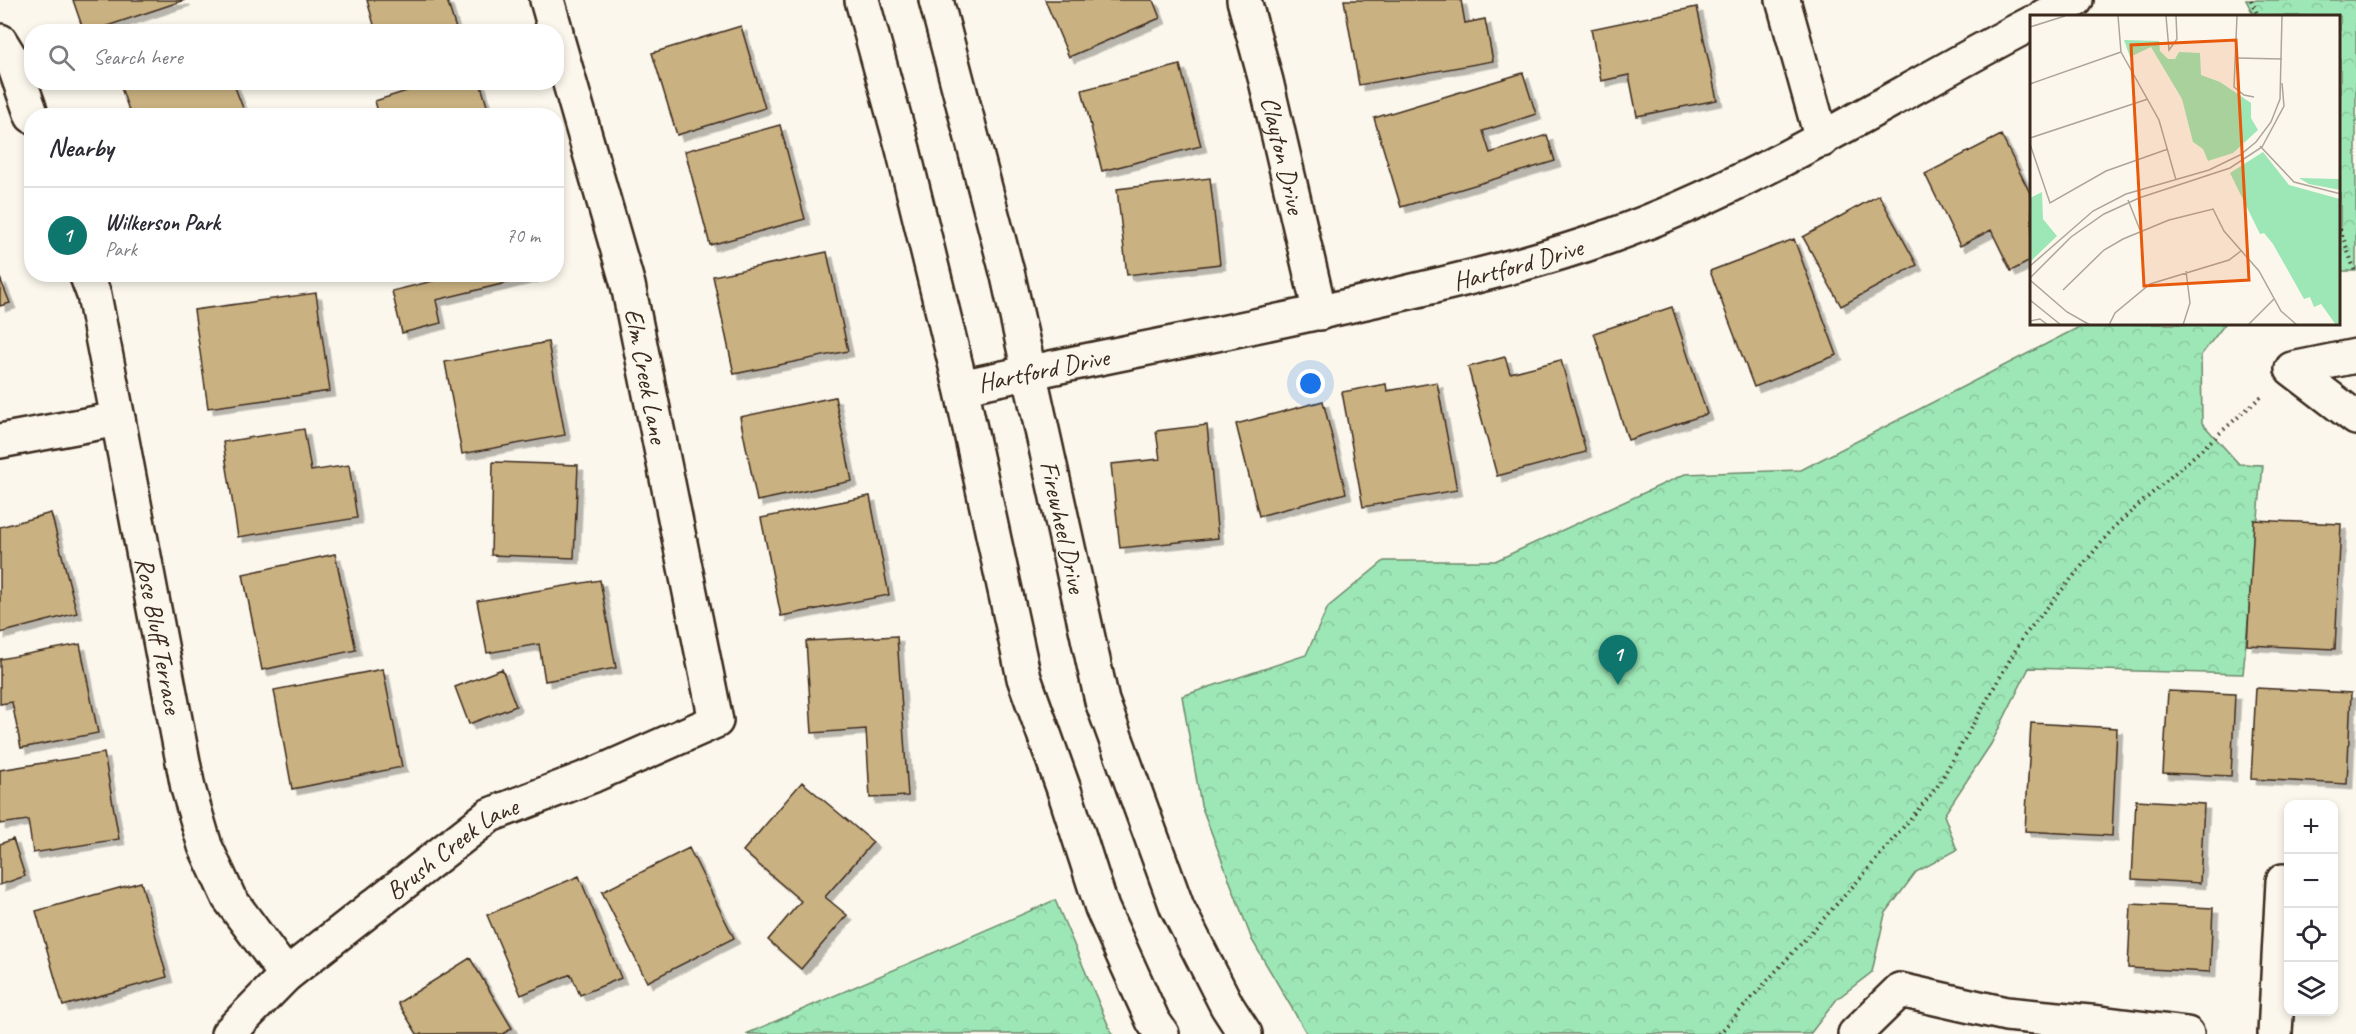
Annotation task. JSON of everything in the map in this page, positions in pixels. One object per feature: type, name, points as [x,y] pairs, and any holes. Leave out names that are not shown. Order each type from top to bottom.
[{"type":"street","name":"Elm Creek Lane","points":[[547,0],[554,24]]},
{"type":"street","points":[[862,0],[903,149],[961,387],[1024,678],[1102,908],[1153,1021],[1162,1034]]},
{"type":"street","name":"Firewheel Drive","points":[[936,0],[1008,276],[1102,701],[1177,907],[1227,1006],[1245,1034]]},
{"type":"street","name":"Clayton Drive","points":[[1244,0],[1266,81],[1320,313]]},
{"type":"street","points":[[1783,0],[1822,140]]},
{"type":"street","points":[[2046,15],[2076,0]]},
{"type":"street","name":"Hartford Drive","points":[[961,387],[1320,313],[1478,276],[1608,237],[1718,191],[1822,140],[1948,67],[2030,24]]},
{"type":"street","points":[[0,41],[13,62],[29,108]]},
{"type":"street","name":"Elm Creek Lane","points":[[564,61],[628,285],[716,722]]},
{"type":"street","name":"Rose Bluff Terrace","points":[[90,282],[188,788],[202,836],[229,898],[286,975]]},
{"type":"street","points":[[2292,369],[2356,356]]},
{"type":"street","points":[[2292,369],[2356,418]]},
{"type":"street","points":[[0,441],[118,419]]},
{"type":"street","name":"Brush Creek Lane","points":[[228,1034],[286,975],[490,815],[594,775],[716,722]]},
{"type":"street","points":[[2275,1034],[2283,881]]},
{"type":"street","points":[[1855,1034],[1900,990],[2006,1014],[2187,1034]]},
{"type":"path","points":[[2251,0],[2258,15]]},
{"type":"path","points":[[2341,232],[2356,274]]},
{"type":"path","points":[[1719,1034],[1864,874],[1937,787],[2023,637],[2115,526],[2292,369]]},
{"type":"green space","points":[[2246,0],[2356,0],[2356,271],[2341,271],[2341,15],[2254,15]]},
{"type":"green space","points":[[2081,326],[2223,326],[2201,355],[2202,423],[2239,464],[2263,465],[2243,674],[2029,668],[1991,744],[1944,815],[1957,850],[1916,872],[1885,914],[1872,972],[1837,999],[1810,1034],[1307,1034],[1252,940],[1201,805],[1182,696],[1306,655],[1328,607],[1384,561],[1495,561],[1685,474],[1801,470]]},
{"type":"green space","points":[[1055,900],[1112,1034],[746,1034]]},
{"type":"building","points":[[73,0],[185,0],[113,24],[81,24]]},
{"type":"building","points":[[367,0],[447,0],[454,24],[374,24]]},
{"type":"building","points":[[1045,0],[1153,0],[1160,18],[1069,57]]},
{"type":"building","points":[[1344,0],[1461,0],[1465,23],[1485,19],[1493,61],[1359,85]]},
{"type":"building","points":[[1697,7],[1717,100],[1637,116],[1629,75],[1601,81],[1591,29]]},
{"type":"building","points":[[741,26],[765,108],[677,135],[652,53]]},
{"type":"building","points":[[1180,65],[1201,146],[1102,171],[1082,90]]},
{"type":"building","points":[[1523,73],[1536,114],[1483,131],[1490,153],[1547,135],[1555,161],[1401,207],[1374,118]]},
{"type":"building","points":[[122,90],[236,90],[243,108],[128,108]]},
{"type":"building","points":[[410,90],[482,90],[488,108],[377,108],[375,101]]},
{"type":"building","points":[[780,125],[805,219],[710,245],[685,151]]},
{"type":"building","points":[[2001,135],[2030,193],[2030,261],[2011,271],[1991,230],[1960,246],[1925,174]]},
{"type":"building","points":[[1210,178],[1220,264],[1127,275],[1117,189]]},
{"type":"building","points":[[1879,195],[1917,265],[1841,306],[1803,237]]},
{"type":"building","points":[[1794,239],[1837,355],[1754,387],[1710,271]]},
{"type":"building","points":[[827,252],[848,351],[734,374],[713,276]]},
{"type":"building","points":[[0,278],[10,303],[0,306]]},
{"type":"building","points":[[429,282],[510,282],[436,300],[441,323],[402,333],[392,291]]},
{"type":"building","points":[[316,293],[330,391],[208,408],[194,310]]},
{"type":"building","points":[[1672,307],[1707,414],[1628,440],[1594,333]]},
{"type":"building","points":[[548,342],[565,435],[462,454],[445,362]]},
{"type":"building","points":[[1505,357],[1510,373],[1561,360],[1586,452],[1497,476],[1468,367]]},
{"type":"building","points":[[1437,382],[1457,490],[1363,507],[1342,392],[1386,384],[1387,391]]},
{"type":"building","points":[[835,397],[852,481],[757,501],[740,417]]},
{"type":"building","points":[[1323,401],[1346,493],[1259,516],[1236,424]]},
{"type":"building","points":[[1207,425],[1218,538],[1120,548],[1111,464],[1160,459],[1156,431]]},
{"type":"building","points":[[304,429],[311,471],[349,465],[357,518],[238,537],[223,442]]},
{"type":"building","points":[[493,462],[578,465],[574,558],[491,555]]},
{"type":"building","points":[[870,496],[889,595],[781,616],[761,518]]},
{"type":"building","points":[[51,513],[77,613],[0,633],[0,527]]},
{"type":"building","points":[[2254,520],[2341,524],[2335,649],[2247,645]]},
{"type":"building","points":[[335,554],[356,650],[262,670],[243,574]]},
{"type":"building","points":[[600,580],[616,668],[545,681],[539,644],[487,653],[477,601]]},
{"type":"building","points":[[897,636],[908,796],[870,798],[866,729],[812,733],[806,641]]},
{"type":"building","points":[[80,644],[98,733],[21,748],[12,702],[0,704],[0,659]]},
{"type":"building","points":[[383,669],[402,767],[292,789],[274,690]]},
{"type":"building","points":[[502,669],[516,706],[469,724],[455,687]]},
{"type":"building","points":[[2256,688],[2351,693],[2347,784],[2251,779]]},
{"type":"building","points":[[2168,691],[2235,694],[2231,776],[2163,773]]},
{"type":"building","points":[[2031,723],[2117,728],[2112,836],[2025,831]]},
{"type":"building","points":[[104,753],[119,839],[33,853],[28,820],[0,824],[0,770]]},
{"type":"building","points":[[802,782],[873,842],[825,897],[847,915],[801,969],[768,940],[801,901],[743,851]]},
{"type":"building","points":[[2136,800],[2204,804],[2200,883],[2132,879]]},
{"type":"building","points":[[13,839],[25,876],[0,885],[0,844]]},
{"type":"building","points":[[689,848],[734,938],[647,982],[602,892]]},
{"type":"building","points":[[579,876],[621,978],[580,995],[571,974],[521,995],[487,915]]},
{"type":"building","points":[[141,882],[167,977],[63,1006],[36,911]]},
{"type":"building","points":[[2131,904],[2213,908],[2210,972],[2128,968]]},
{"type":"building","points":[[470,958],[512,1028],[503,1034],[417,1034],[398,1003]]},
{"type":"place","name":"Wilkerson Park","points":[[1618,685]]}]
